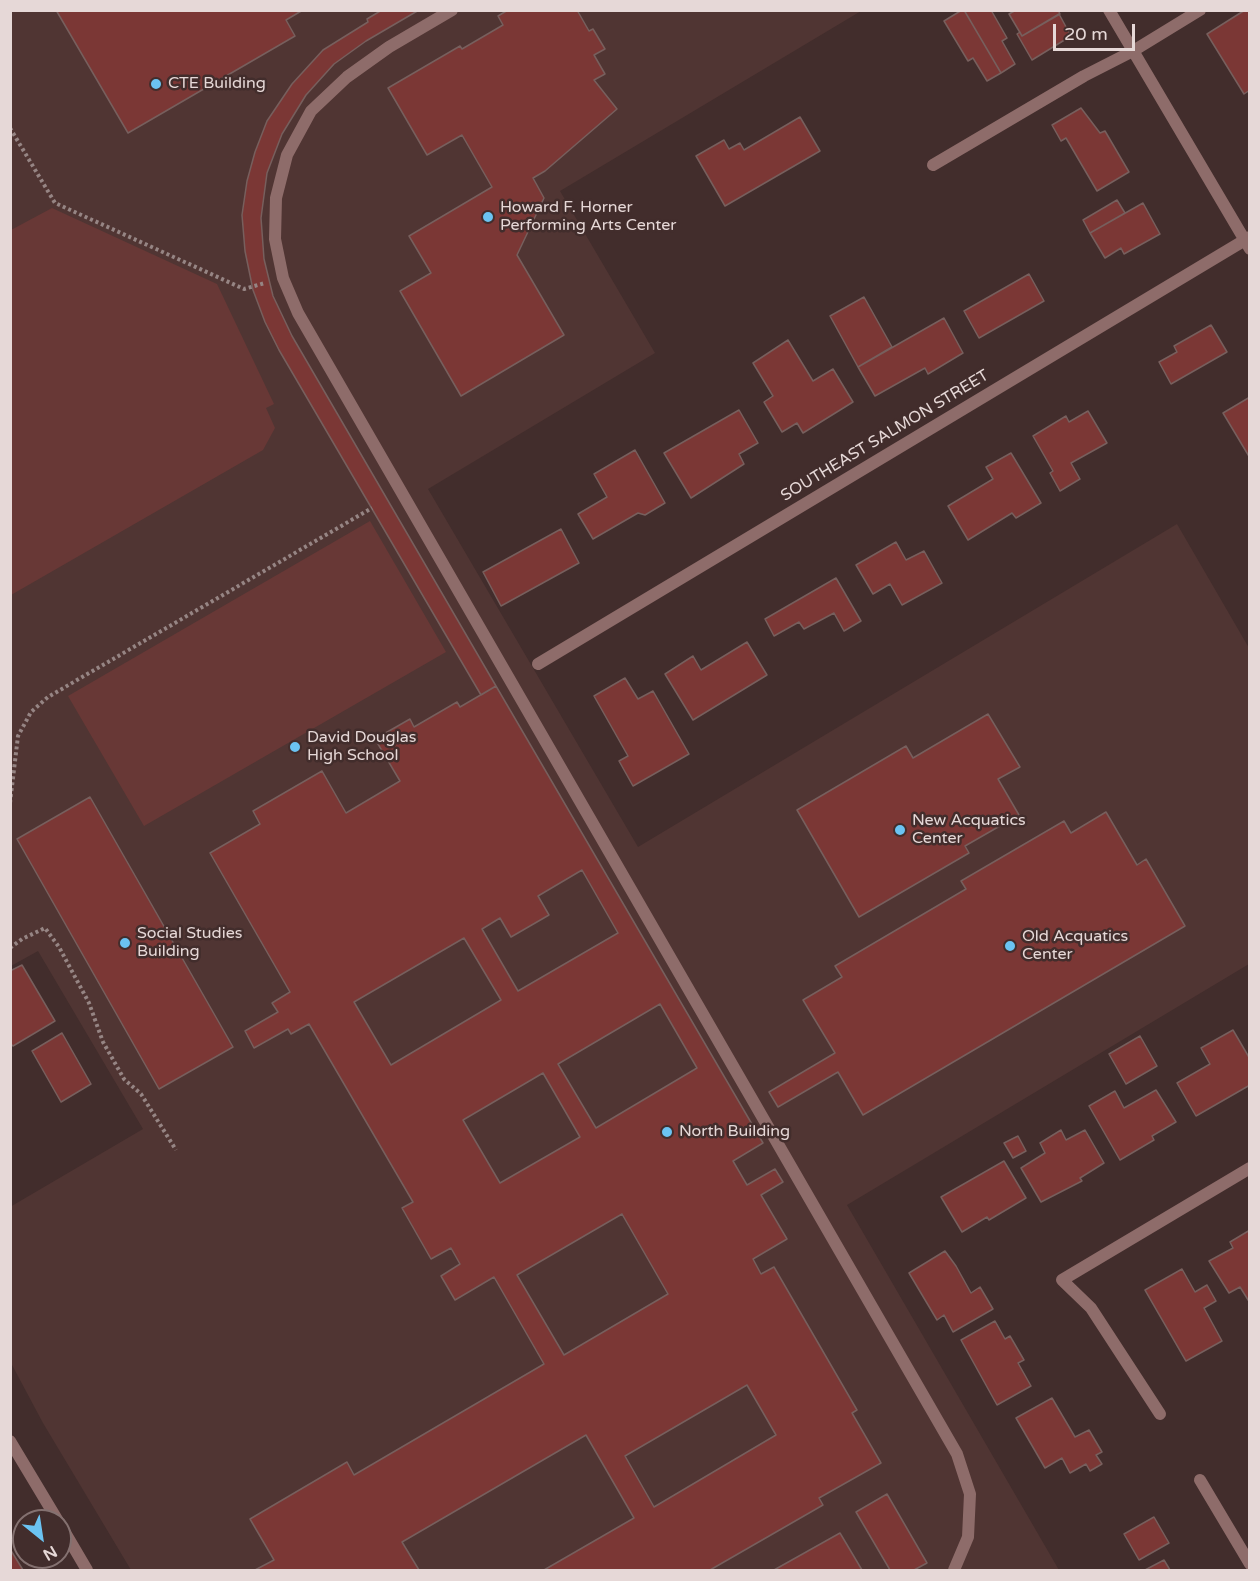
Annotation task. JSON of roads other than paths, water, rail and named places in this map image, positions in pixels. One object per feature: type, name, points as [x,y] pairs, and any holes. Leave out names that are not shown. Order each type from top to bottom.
[{"type":"street","points":[[452,10],[389,47],[347,77],[311,111],[287,155],[276,198],[275,239],[283,278],[298,313],[957,1454],[970,1494],[968,1537],[954,1570]]},
{"type":"street","points":[[1109,10],[1248,242]]},
{"type":"street","points":[[933,165],[1084,76],[1133,51],[1200,10]]},
{"type":"street","name":"SOUTHEAST SALMON STREET","points":[[538,664],[1248,242]]},
{"type":"street","points":[[1160,1414],[1091,1308],[1062,1280],[1250,1168]]},
{"type":"street","points":[[10,1441],[51,1509]]},
{"type":"street","points":[[1200,1479],[1250,1564]]},
{"type":"street","points":[[72,1545],[87,1570]]},
{"type":"place","name":"CTE Building","points":[[156,84]]},
{"type":"place","name":"Howard F. Horner Performing Arts Center","points":[[488,217]]},
{"type":"place","name":"David Douglas High School","points":[[295,747]]},
{"type":"place","name":"New Acquatics Center","points":[[900,830]]},
{"type":"place","name":"Social Studies Building","points":[[125,943]]},
{"type":"place","name":"Old Acquatics Center","points":[[1010,946]]},
{"type":"place","name":"North Building","points":[[667,1132]]}]
